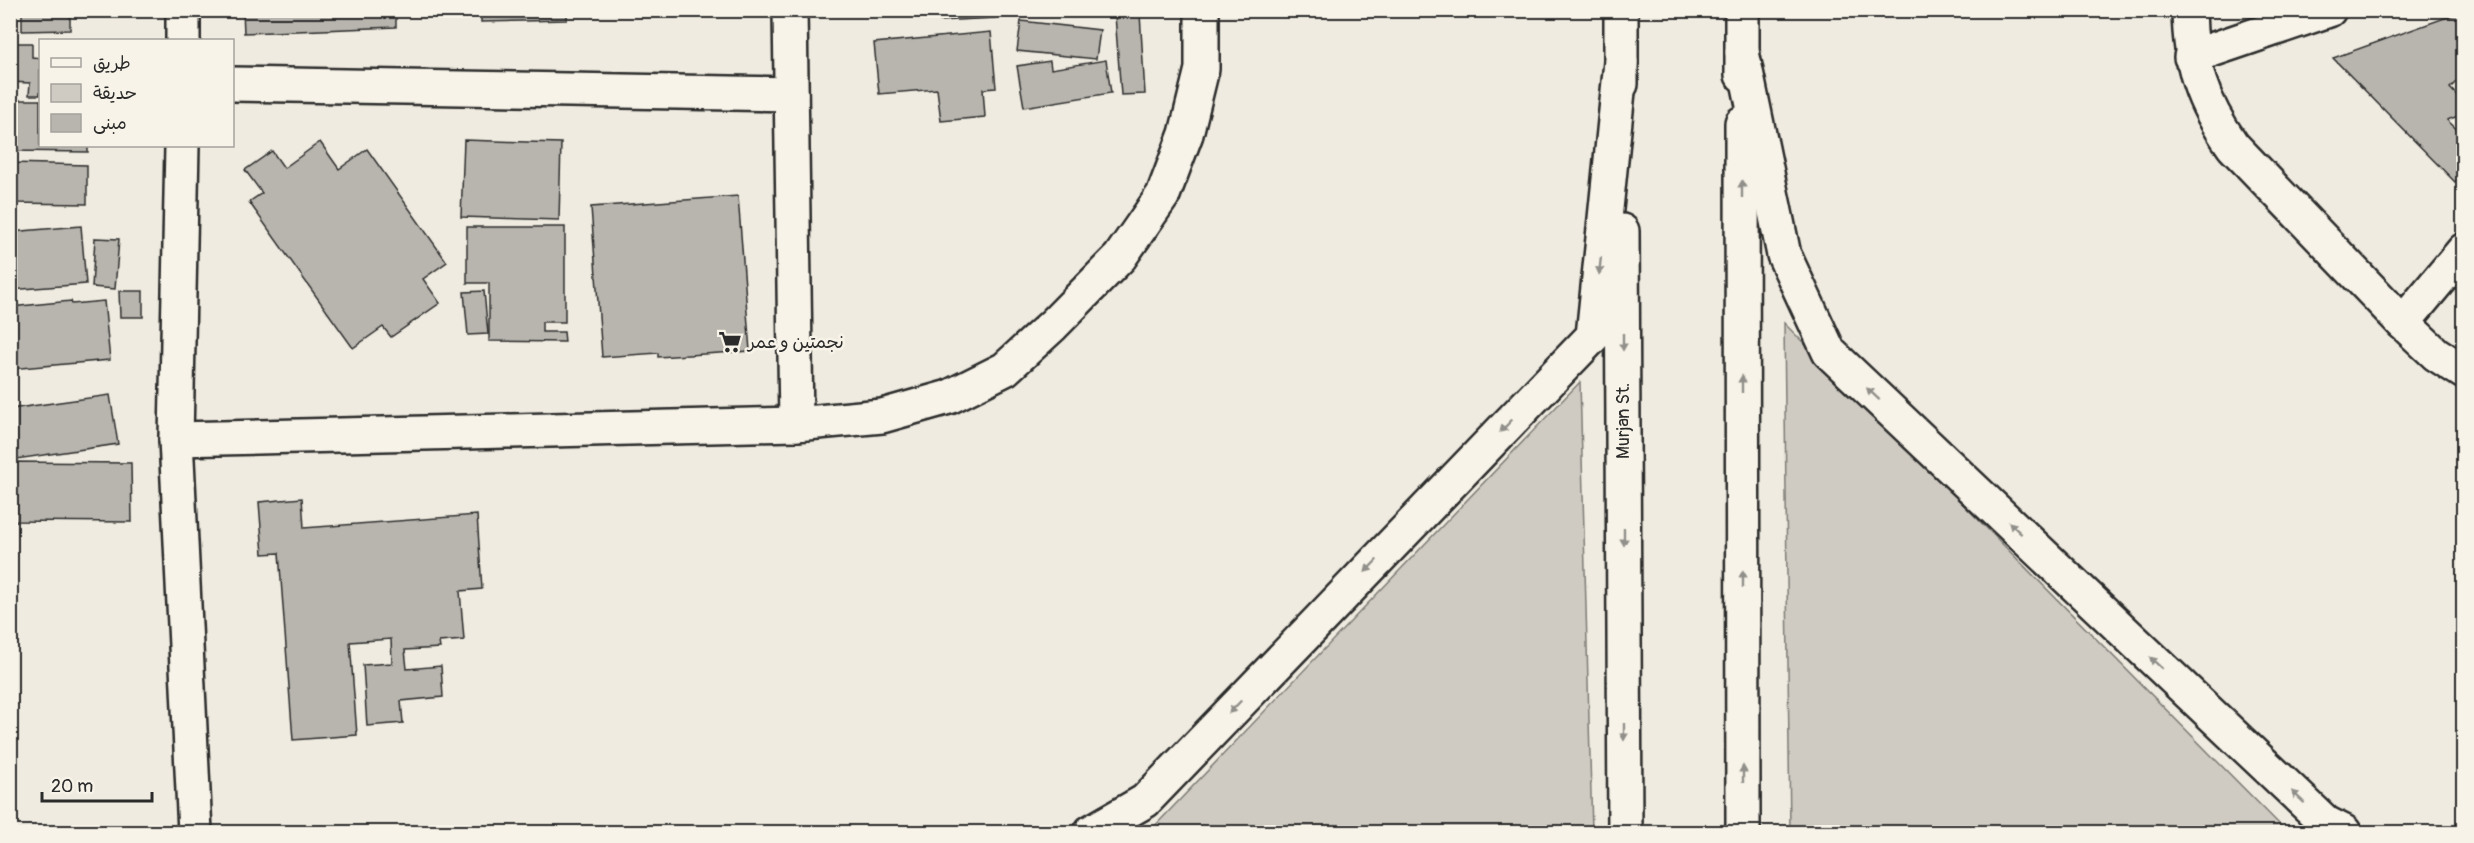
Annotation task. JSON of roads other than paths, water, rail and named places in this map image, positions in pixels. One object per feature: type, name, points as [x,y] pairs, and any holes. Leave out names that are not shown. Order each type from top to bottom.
[{"type":"street","points":[[183,10],[183,39]]},
{"type":"street","points":[[790,10],[796,424]]},
{"type":"street","points":[[176,439],[796,424],[882,416],[949,397],[1005,369],[1053,325],[1120,256],[1163,195],[1186,135],[1202,69],[1202,10]]},
{"type":"street","name":"Murjan St.","points":[[1621,10],[1625,832]]},
{"type":"street","points":[[1742,10],[1743,832]]},
{"type":"street","points":[[2189,10],[2191,57],[2212,117],[2233,146],[2403,323],[2436,354],[2463,372]]},
{"type":"street","points":[[2191,57],[2329,10]]},
{"type":"street","points":[[1742,52],[1784,255],[1829,352],[2326,823],[2344,832]]},
{"type":"street","points":[[1091,832],[1145,801],[1593,336],[1621,62]]},
{"type":"street","points":[[234,84],[791,94]]},
{"type":"street","points":[[182,147],[176,439],[195,832]]},
{"type":"street","points":[[2403,323],[2463,250]]},
{"type":"place","name":"نجمتين و عمر","points":[[730,342]]}]
